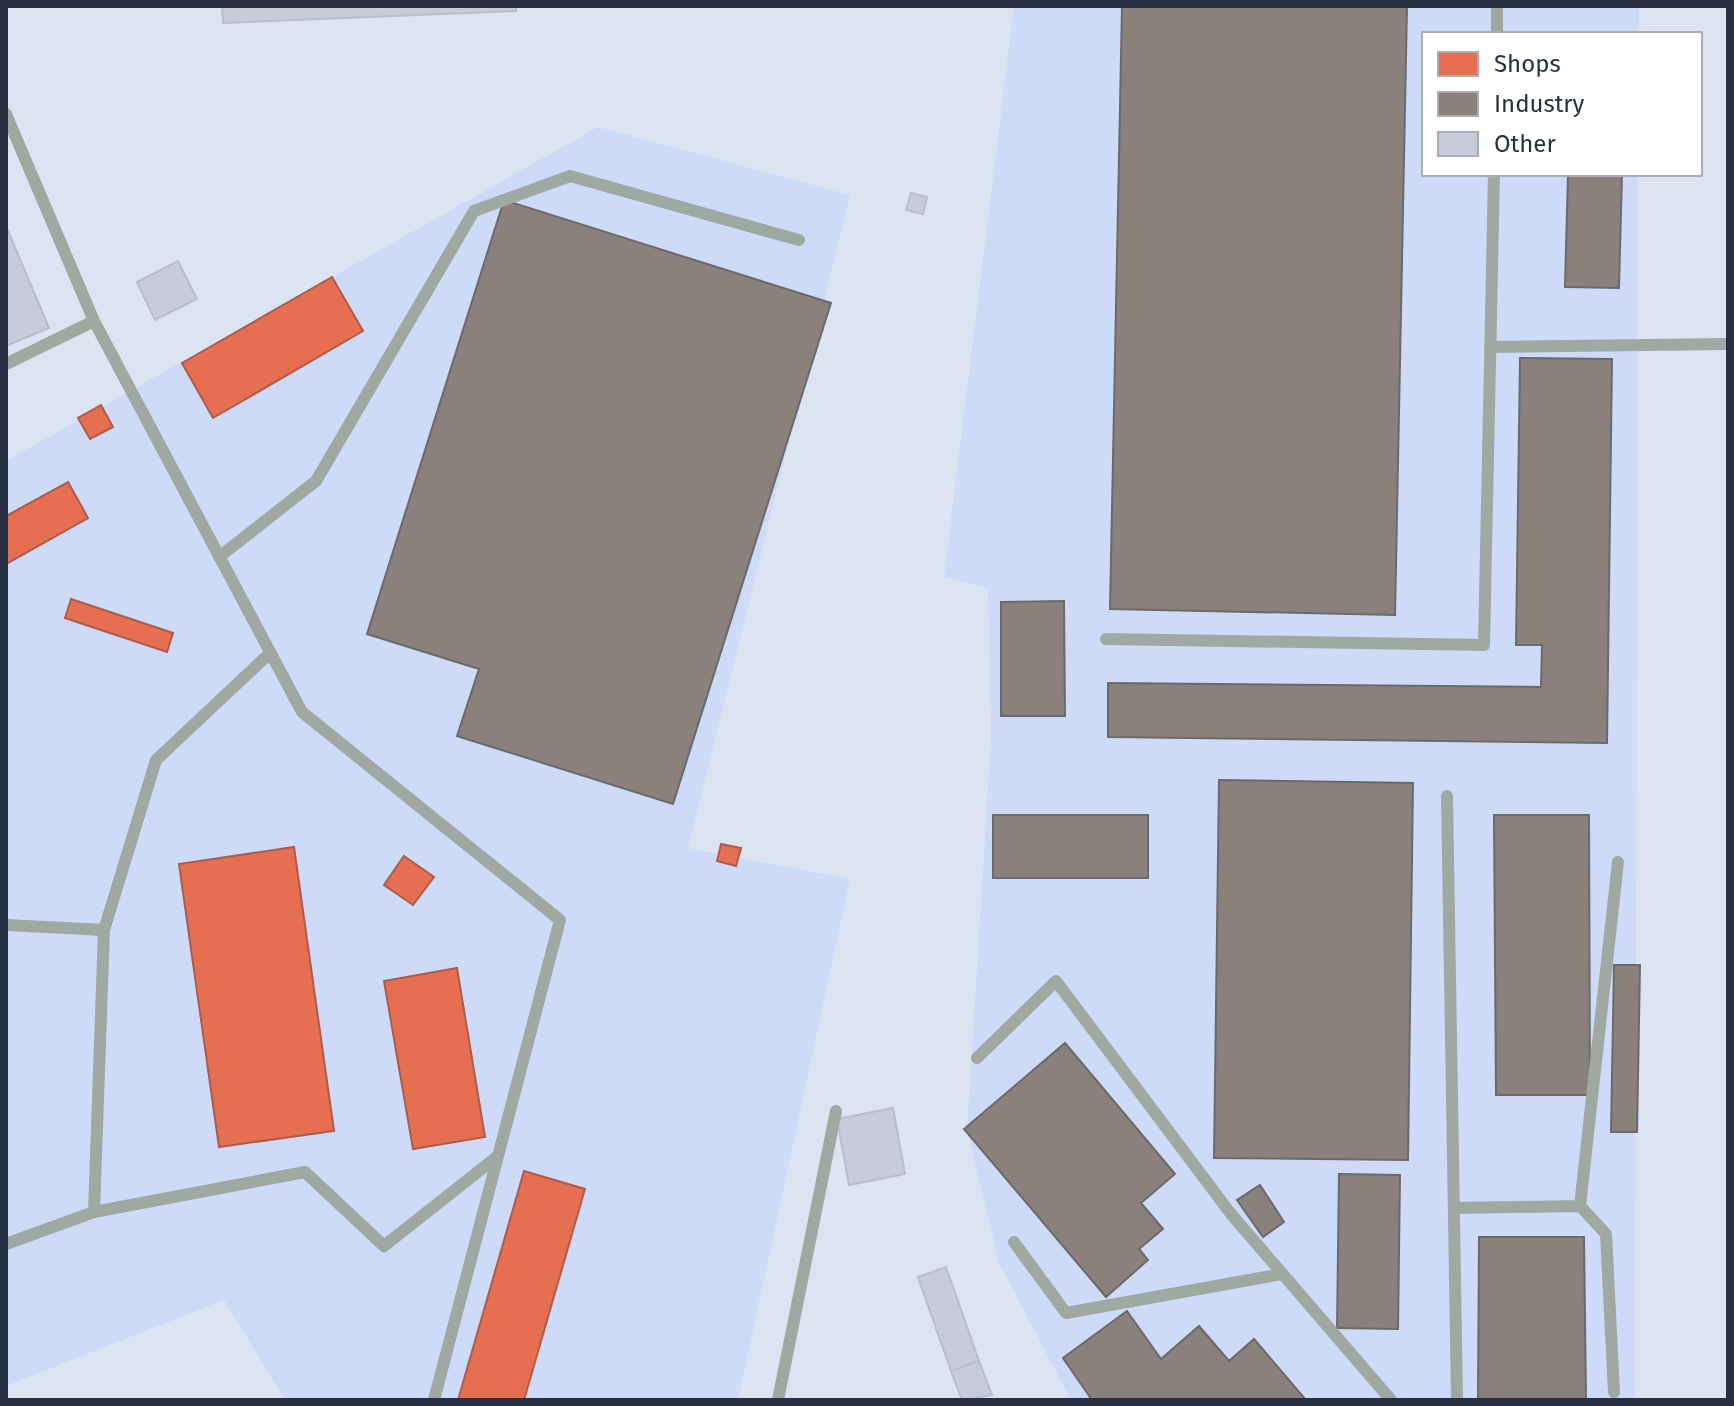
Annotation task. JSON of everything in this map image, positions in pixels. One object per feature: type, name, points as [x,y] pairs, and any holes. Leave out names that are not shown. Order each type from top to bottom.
[{"type":"lane","points":[[1497,6],[1497,32]]},
{"type":"lane","points":[[6,114],[94,321],[302,712],[560,920],[434,1400]]},
{"type":"lane","points":[[219,557],[316,481],[474,211],[570,176],[799,240]]},
{"type":"lane","points":[[1106,639],[1484,645],[1494,176]]},
{"type":"lane","points":[[6,364],[94,321]]},
{"type":"lane","points":[[1490,347],[1728,344]]},
{"type":"lane","points":[[94,1212],[104,930],[156,760],[270,653]]},
{"type":"lane","points":[[1447,796],[1457,1400]]},
{"type":"lane","points":[[1580,1206],[1618,862]]},
{"type":"lane","points":[[6,925],[104,930]]},
{"type":"lane","points":[[977,1058],[1056,981],[1231,1214],[1391,1400]]},
{"type":"lane","points":[[778,1400],[836,1111]]},
{"type":"lane","points":[[6,1244],[94,1212],[305,1172],[384,1246],[498,1156]]},
{"type":"lane","points":[[1454,1208],[1580,1206],[1606,1234],[1614,1392]]},
{"type":"lane","points":[[1014,1242],[1066,1313],[1282,1274]]},
{"type":"shaded area","points":[[1014,6],[1639,6],[1639,32],[1422,32],[1422,176],[1638,176],[1635,1400],[1071,1400],[999,1263],[967,1130],[991,739],[988,588],[944,577]]},
{"type":"shaded area","points":[[598,127],[850,195],[688,848],[850,879],[738,1400],[285,1400],[224,1300],[6,1386],[6,461]]},
{"type":"building: Shops","points":[[332,277],[363,331],[213,418],[182,363]]},
{"type":"building: Shops","points":[[101,405],[113,427],[90,439],[78,418]]},
{"type":"building: Shops","points":[[68,482],[88,518],[6,564],[6,516]]},
{"type":"building: Shops","points":[[71,599],[173,633],[167,652],[65,618]]},
{"type":"building: Shops","points":[[721,844],[741,848],[736,866],[717,861]]},
{"type":"building: Shops","points":[[294,847],[334,1131],[219,1147],[179,864]]},
{"type":"building: Shops","points":[[404,856],[434,877],[413,905],[384,885]]},
{"type":"building: Shops","points":[[457,968],[485,1137],[413,1149],[384,981]]},
{"type":"building: Shops","points":[[524,1171],[585,1189],[524,1400],[458,1400]]},
{"type":"building: Industry","points":[[1122,6],[1407,6],[1395,615],[1110,609]]},
{"type":"building: Industry","points":[[1568,176],[1622,176],[1619,288],[1565,287]]},
{"type":"building: Industry","points":[[504,200],[831,303],[673,804],[457,736],[479,669],[367,634]]},
{"type":"building: Industry","points":[[1520,358],[1612,359],[1607,743],[1108,737],[1108,683],[1541,687],[1542,645],[1516,645]]},
{"type":"building: Industry","points":[[1064,601],[1065,716],[1001,716],[1001,602]]},
{"type":"building: Industry","points":[[1219,780],[1413,783],[1408,1160],[1214,1158]]},
{"type":"building: Industry","points":[[993,815],[1148,815],[1148,878],[993,878]]},
{"type":"building: Industry","points":[[1494,815],[1589,815],[1590,1095],[1496,1095]]},
{"type":"building: Industry","points":[[1614,965],[1640,965],[1637,1132],[1611,1132]]},
{"type":"building: Industry","points":[[1065,1043],[1175,1174],[1141,1203],[1163,1229],[1139,1249],[1148,1260],[1106,1297],[964,1129]]},
{"type":"building: Industry","points":[[1339,1174],[1400,1175],[1398,1329],[1337,1328]]},
{"type":"building: Industry","points":[[1260,1185],[1284,1222],[1263,1237],[1237,1200]]},
{"type":"building: Industry","points":[[1479,1237],[1584,1237],[1586,1400],[1478,1400]]},
{"type":"building: Industry","points":[[1127,1311],[1161,1359],[1199,1326],[1229,1361],[1254,1339],[1306,1400],[1092,1400],[1063,1358]]},
{"type":"building: Other","points":[[222,6],[516,6],[516,11],[223,23]]},
{"type":"building: Other","points":[[911,193],[927,197],[923,214],[906,210]]},
{"type":"building: Other","points":[[6,226],[49,328],[6,346]]},
{"type":"building: Other","points":[[178,261],[197,299],[155,320],[137,282]]},
{"type":"building: Other","points":[[893,1108],[905,1174],[849,1185],[837,1119]]},
{"type":"building: Other","points":[[946,1267],[979,1361],[951,1371],[918,1277]]},
{"type":"building: Other","points":[[979,1361],[992,1395],[962,1400],[951,1371]]}]
